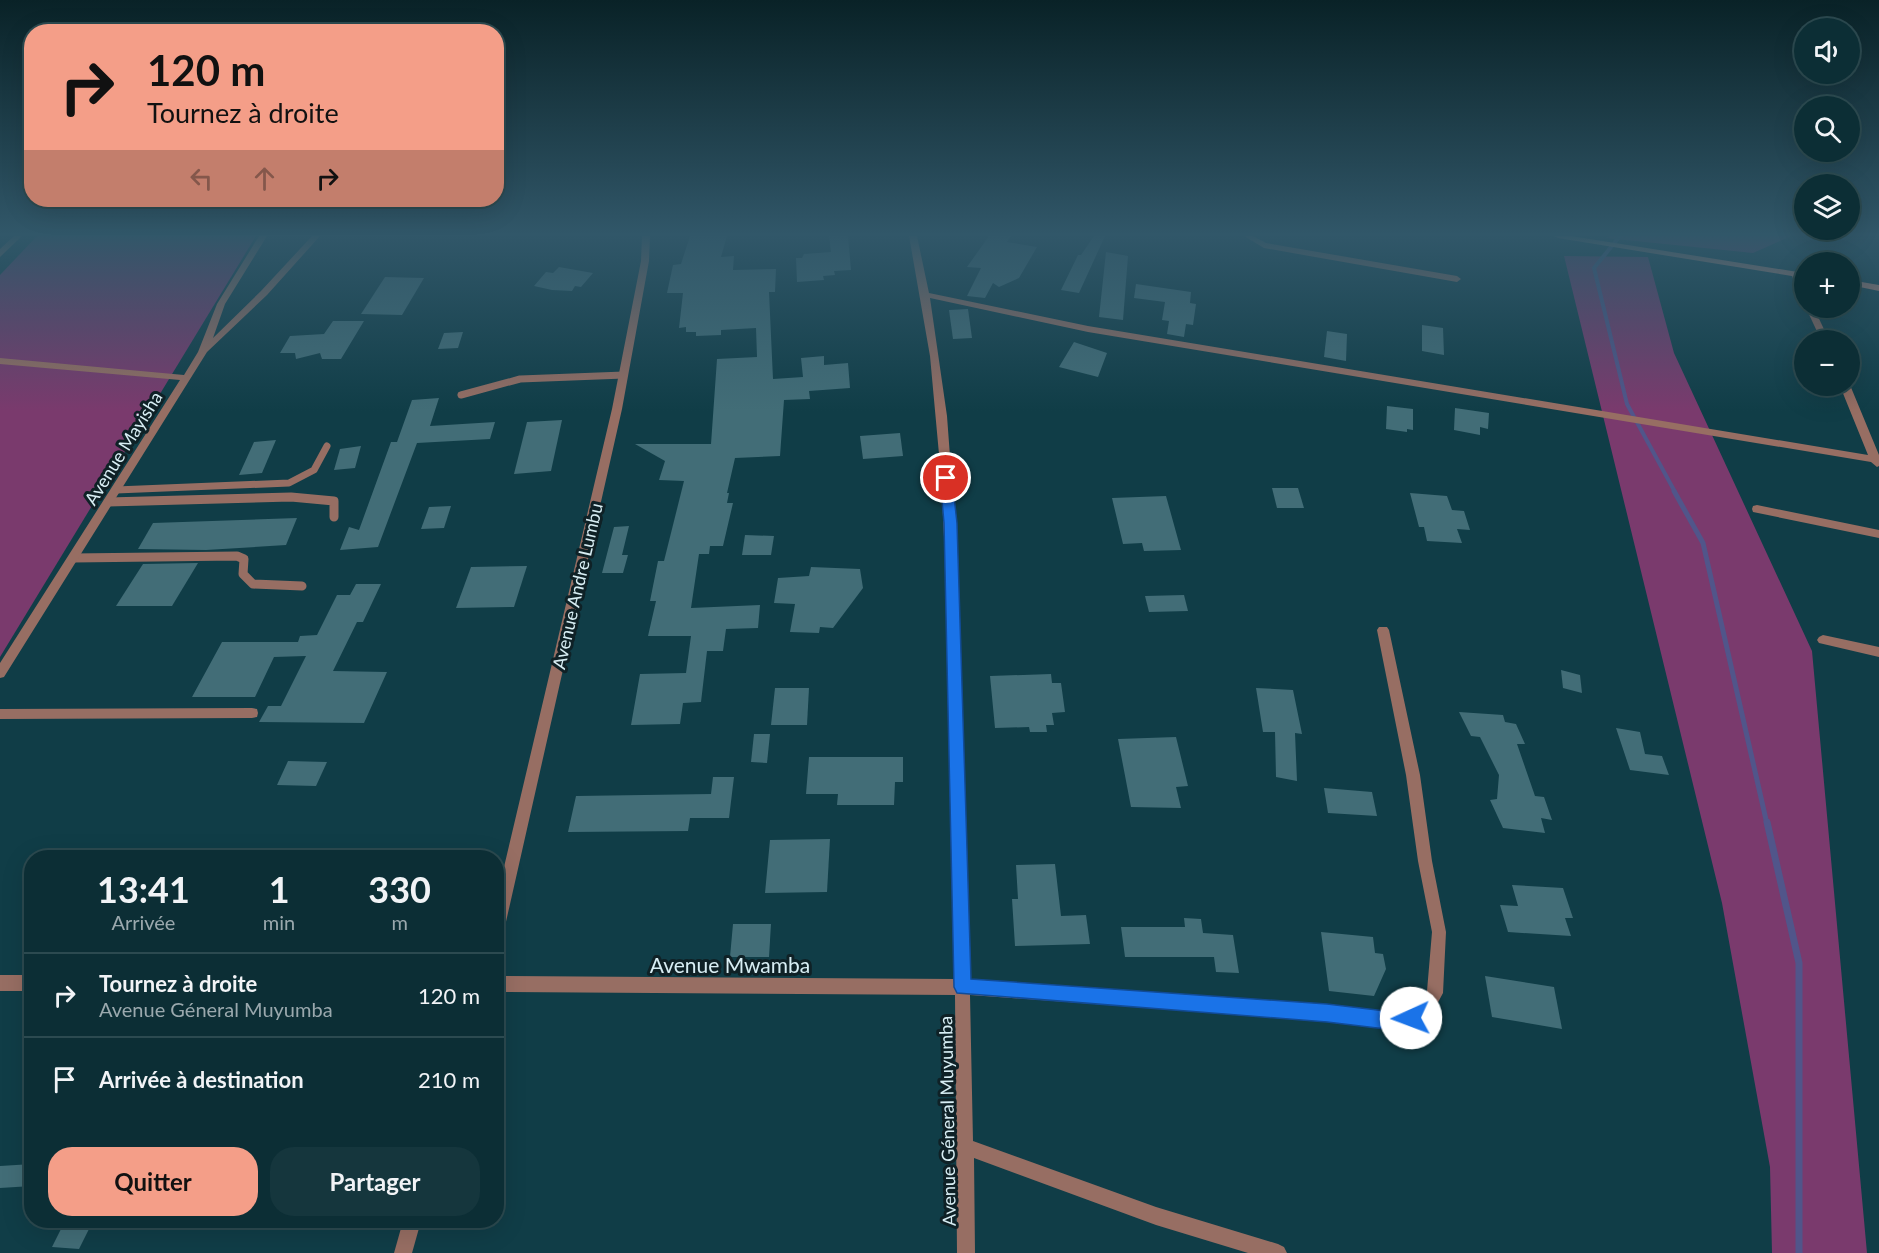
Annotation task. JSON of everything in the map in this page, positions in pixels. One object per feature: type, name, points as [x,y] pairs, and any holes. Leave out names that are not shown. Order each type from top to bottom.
[{"type":"street","name":"Avenue Mayisha","points":[[0,674],[203,352],[227,294]]},
{"type":"street","points":[[203,352],[262,294]]},
{"type":"street","name":"Avenue Andre Lumbu","points":[[504,900],[624,375],[639,294]]},
{"type":"street","points":[[927,295],[1088,329],[1878,462]]},
{"type":"street","name":"Avenue Géneral Muyumba","points":[[927,295],[950,523],[963,987],[966,1253]]},
{"type":"street","points":[[0,361],[187,378]]},
{"type":"street","points":[[1849,396],[1878,462]]},
{"type":"street","points":[[1756,509],[1879,534]]},
{"type":"street","name":"Avenue Mwamba","points":[[504,984],[963,987],[1327,1013],[1394,1021],[1411,1018],[1421,1011],[1435,993],[1439,932],[1425,861],[1413,775],[1383,630]]},
{"type":"street","points":[[1823,640],[1879,652]]},
{"type":"street","points":[[0,714],[252,713]]},
{"type":"street","points":[[0,983],[24,983]]},
{"type":"street","points":[[965,1146],[1156,1216],[1278,1253]]},
{"type":"street","points":[[403,1253],[410,1228]]},
{"type":"lane","points":[[461,395],[485,386],[520,379],[624,375]]},
{"type":"lane","points":[[116,490],[289,483],[308,475],[321,465],[327,446]]},
{"type":"lane","points":[[108,502],[291,497],[334,501],[334,517]]},
{"type":"lane","points":[[73,558],[237,556],[244,559],[243,574],[253,584],[302,586]]},
{"type":"shaded area","points":[[0,294],[220,294],[0,657]]},
{"type":"shaded area","points":[[1573,294],[1658,294],[1674,353],[1812,651],[1867,1253],[1772,1253],[1770,1167],[1722,903]]},
{"type":"building","points":[[374,294],[414,294],[402,315],[361,314]]},
{"type":"building","points":[[683,294],[769,294],[773,379],[803,377],[801,358],[824,356],[824,365],[848,363],[850,388],[809,391],[810,399],[784,400],[780,456],[735,458],[727,493],[729,493],[727,503],[733,503],[723,546],[710,546],[709,554],[699,554],[691,608],[760,605],[758,628],[726,629],[723,651],[707,651],[701,702],[683,703],[680,724],[631,725],[640,674],[686,673],[691,636],[648,636],[656,601],[650,601],[658,561],[664,561],[684,481],[659,480],[665,461],[635,444],[711,444],[717,359],[757,357],[756,328],[721,330],[721,335],[696,336],[696,332],[686,332],[686,327],[679,328]]},
{"type":"building","points":[[968,294],[987,294],[985,298]]},
{"type":"building","points":[[1101,294],[1125,294],[1123,320],[1099,317]]},
{"type":"building","points":[[1135,294],[1191,294],[1190,303],[1196,304],[1193,325],[1186,324],[1184,337],[1167,334],[1169,321],[1162,320],[1165,302],[1134,298]]},
{"type":"building","points":[[968,309],[972,338],[953,339],[949,310]]},
{"type":"building","points":[[333,321],[364,321],[341,359],[322,359],[320,353],[296,359],[295,353],[280,353],[290,336],[324,334]]},
{"type":"building","points":[[1422,325],[1443,328],[1444,355],[1422,351]]},
{"type":"building","points":[[1327,331],[1347,334],[1346,361],[1324,357]]},
{"type":"building","points":[[463,332],[458,348],[438,349],[444,333]]},
{"type":"building","points":[[1074,342],[1107,353],[1098,377],[1059,367]]},
{"type":"building","points":[[439,398],[430,426],[495,422],[490,439],[417,443],[378,547],[340,550],[349,527],[359,530],[391,442],[397,442],[412,400]]},
{"type":"building","points":[[1387,406],[1413,409],[1413,430],[1407,429],[1407,432],[1386,429]]},
{"type":"building","points":[[1455,408],[1489,413],[1488,429],[1480,427],[1480,435],[1454,430]]},
{"type":"building","points":[[562,420],[551,471],[514,474],[527,422]]},
{"type":"building","points":[[900,433],[903,456],[863,459],[860,436]]},
{"type":"building","points":[[276,440],[262,473],[239,475],[254,442]]},
{"type":"building","points":[[361,446],[355,468],[334,470],[340,449]]},
{"type":"building","points":[[1272,488],[1298,488],[1304,508],[1277,508]]},
{"type":"building","points":[[1410,493],[1447,496],[1452,510],[1464,511],[1470,530],[1457,529],[1462,543],[1427,541],[1424,527],[1419,527]]},
{"type":"building","points":[[1166,496],[1181,550],[1144,551],[1142,543],[1123,544],[1112,498]]},
{"type":"building","points":[[451,506],[444,528],[421,529],[429,507]]},
{"type":"building","points":[[297,518],[286,545],[206,550],[138,549],[153,523]]},
{"type":"building","points":[[629,526],[622,555],[628,555],[623,573],[602,573],[614,527]]},
{"type":"building","points":[[745,535],[774,536],[771,555],[742,555]]},
{"type":"building","points":[[198,563],[172,606],[116,606],[143,564]]},
{"type":"building","points":[[527,566],[514,607],[456,608],[471,567]]},
{"type":"building","points":[[811,567],[860,569],[863,588],[833,628],[820,627],[819,633],[790,632],[795,604],[774,603],[778,578],[809,576]]},
{"type":"building","points":[[356,584],[381,584],[363,622],[357,622],[333,671],[387,672],[364,723],[259,722],[268,706],[281,706],[306,656],[274,657],[255,697],[192,697],[222,642],[298,642],[300,636],[317,635],[337,595],[350,595]]},
{"type":"building","points":[[1184,595],[1188,611],[1149,612],[1145,596]]},
{"type":"building","points":[[1561,670],[1580,675],[1582,693],[1563,688]]},
{"type":"building","points":[[1051,674],[1052,683],[1061,683],[1065,712],[1052,713],[1054,725],[1046,725],[1047,732],[1030,732],[1029,727],[995,728],[990,676]]},
{"type":"building","points":[[775,688],[809,688],[807,725],[771,725]]},
{"type":"building","points":[[1256,688],[1293,690],[1302,734],[1295,733],[1297,781],[1276,777],[1275,732],[1263,732]]},
{"type":"building","points":[[1459,712],[1503,715],[1505,722],[1516,724],[1525,744],[1517,744],[1535,796],[1544,797],[1552,820],[1541,818],[1545,833],[1503,828],[1490,800],[1497,799],[1499,775],[1480,737],[1471,736]]},
{"type":"building","points":[[1616,728],[1640,732],[1645,754],[1662,756],[1669,775],[1630,770]]},
{"type":"building","points":[[754,734],[770,734],[767,763],[751,762]]},
{"type":"building","points":[[1176,737],[1188,786],[1176,787],[1181,808],[1131,807],[1118,739]]},
{"type":"building","points":[[809,757],[903,757],[903,782],[895,782],[894,805],[837,805],[838,794],[806,794]]},
{"type":"building","points":[[288,761],[327,762],[316,786],[277,785]]},
{"type":"building","points":[[713,777],[734,777],[729,818],[690,818],[688,831],[568,832],[576,796],[711,794]]},
{"type":"building","points":[[1324,788],[1372,792],[1377,816],[1328,813]]},
{"type":"building","points":[[830,839],[827,892],[765,893],[770,840]]},
{"type":"building","points":[[1055,864],[1061,916],[1086,915],[1090,944],[1015,946],[1012,899],[1018,899],[1016,865]]},
{"type":"building","points":[[1512,885],[1563,888],[1573,918],[1565,918],[1571,936],[1508,932],[1500,905],[1518,906]]},
{"type":"building","points":[[1184,918],[1201,919],[1203,933],[1233,935],[1239,973],[1216,972],[1214,957],[1125,957],[1121,927],[1185,927]]},
{"type":"building","points":[[733,924],[771,924],[769,957],[730,957]]},
{"type":"building","points":[[1321,932],[1373,937],[1375,953],[1383,954],[1386,969],[1374,996],[1329,991]]},
{"type":"building","points":[[1485,976],[1554,987],[1562,1029],[1492,1017]]},
{"type":"building","points":[[24,1164],[24,1186],[0,1188],[0,1166]]},
{"type":"building","points":[[62,1228],[90,1228],[79,1249],[52,1247]]},
{"type":"waterway","points":[[1600,294],[1627,404],[1675,492]]},
{"type":"waterway","points":[[1674,491],[1703,543],[1767,824]]},
{"type":"waterway","points":[[1767,822],[1799,963],[1799,1253]]},
{"type":"route","points":[[946,478],[950,523],[963,987],[1327,1013],[1394,1021],[1411,1018]]}]
